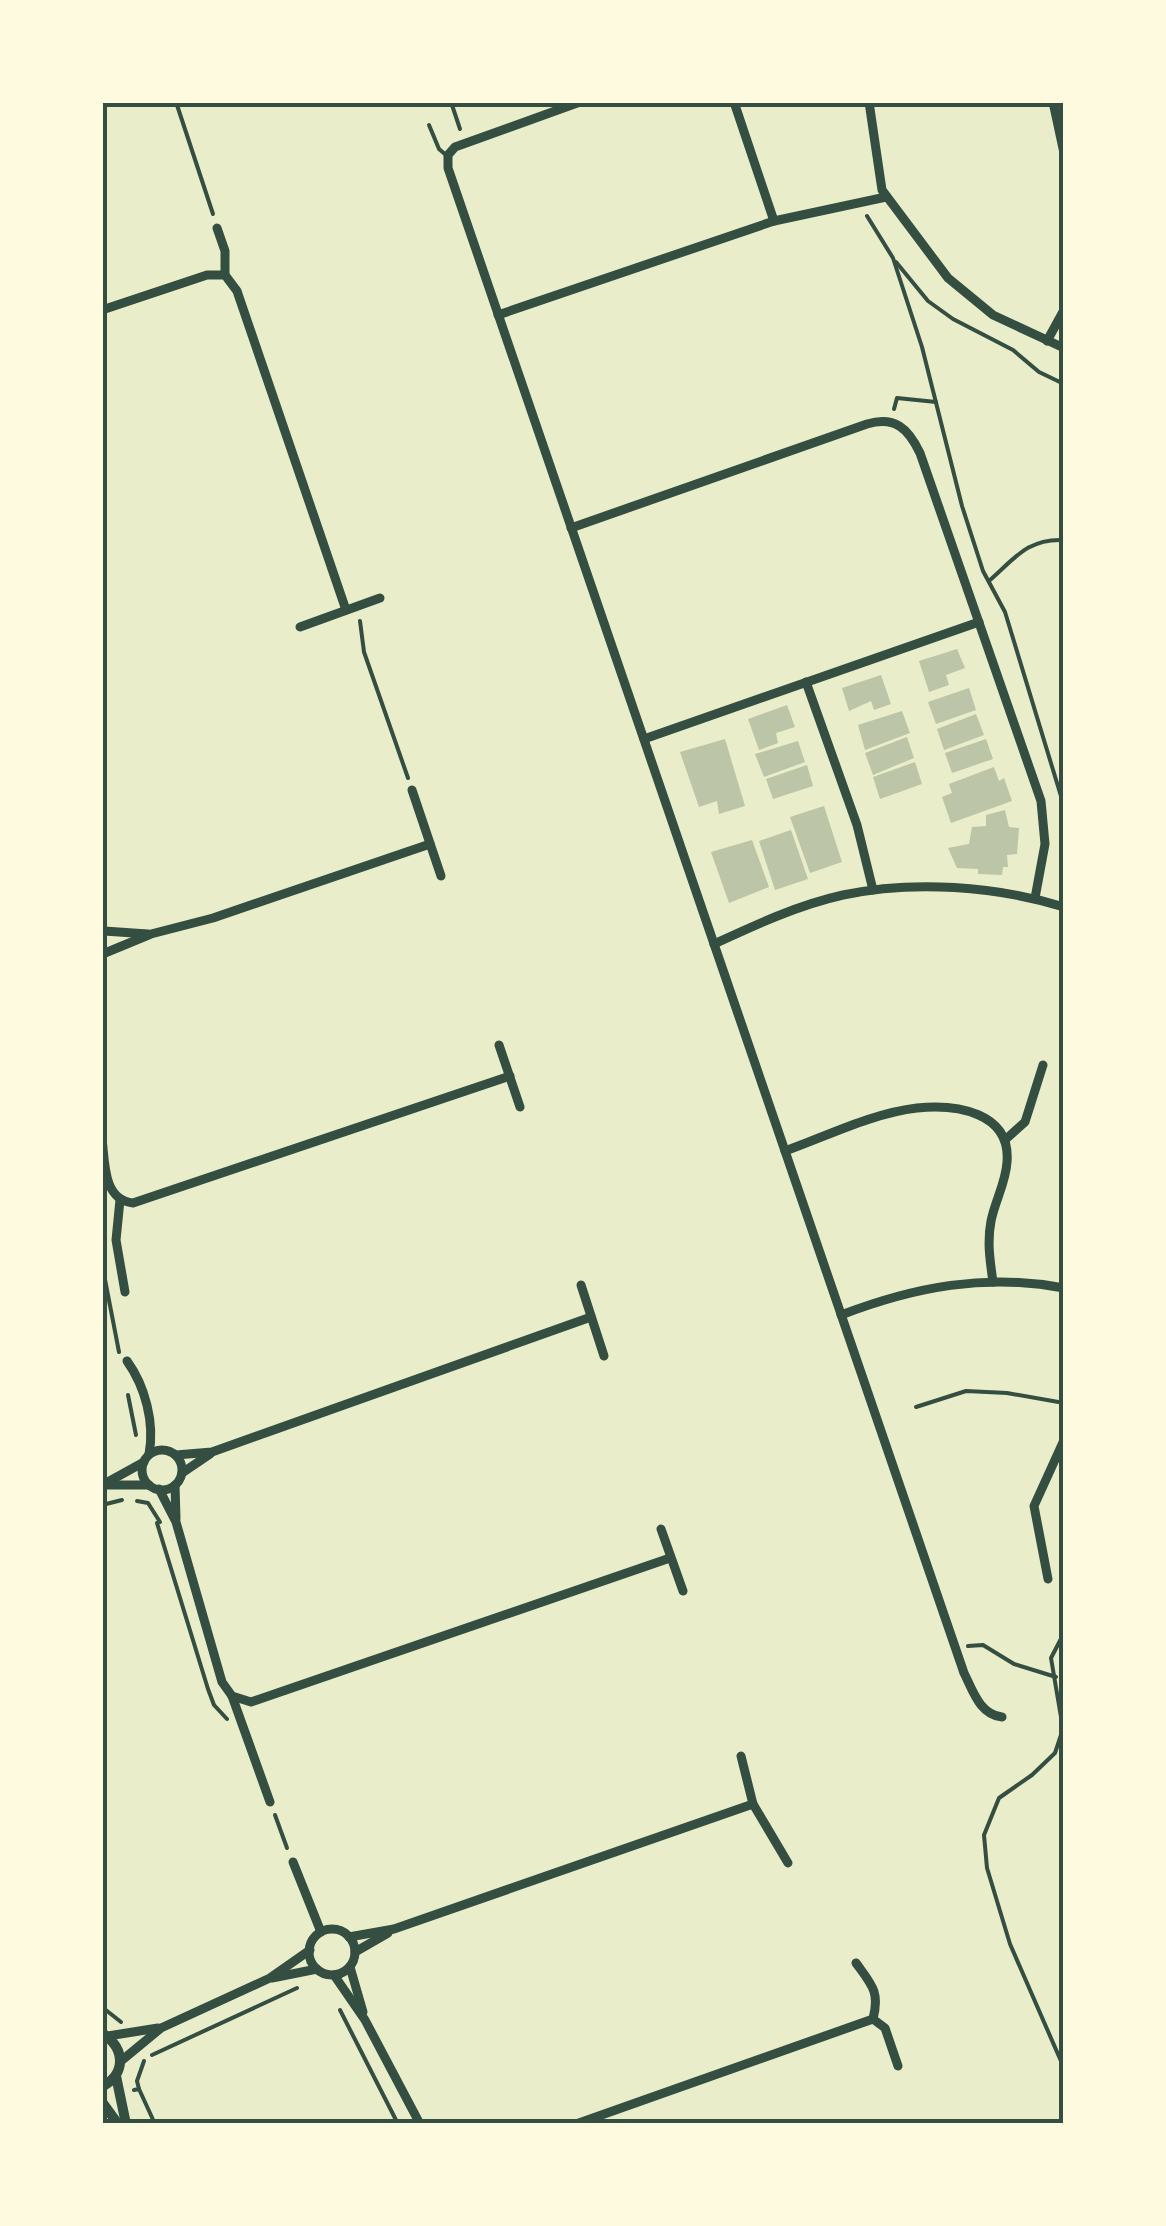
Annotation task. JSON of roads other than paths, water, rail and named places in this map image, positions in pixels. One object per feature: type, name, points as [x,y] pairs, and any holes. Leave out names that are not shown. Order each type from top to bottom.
[{"type":"street","points":[[580,102],[549,108],[465,143],[452,150],[448,168],[955,1647],[978,1702],[991,1716],[1002,1717]]},
{"type":"street","points":[[734,102],[774,222]]},
{"type":"street","points":[[868,102],[886,197],[958,288],[993,315],[1064,348]]},
{"type":"street","points":[[1053,102],[1064,153]]},
{"type":"street","points":[[498,315],[774,222],[886,197]]},
{"type":"street","points":[[217,228],[226,251],[225,276],[237,291],[351,608]]},
{"type":"street","points":[[102,310],[207,275],[225,276]]},
{"type":"street","points":[[1047,341],[1064,310]]},
{"type":"street","points":[[571,528],[866,424],[896,422],[906,430],[920,454],[1041,802],[1045,844],[1036,898]]},
{"type":"street","points":[[300,627],[380,598]]},
{"type":"street","points":[[644,740],[979,622]]},
{"type":"street","points":[[806,682],[858,826],[873,890]]},
{"type":"street","points":[[412,790],[441,876]]},
{"type":"street","points":[[104,955],[151,934],[213,918],[430,844]]},
{"type":"street","points":[[714,944],[783,914],[873,890],[924,888],[1036,898],[1064,907]]},
{"type":"street","points":[[104,955],[108,942],[104,930],[151,934]]},
{"type":"street","points":[[499,1044],[520,1107]]},
{"type":"street","points":[[1006,1139],[1025,1122],[1043,1064]]},
{"type":"street","points":[[102,1138],[110,1189],[120,1200],[133,1203],[510,1076]]},
{"type":"street","points":[[785,1151],[916,1108],[952,1108],[982,1114],[1006,1139],[1008,1164],[988,1242],[993,1282]]},
{"type":"street","points":[[120,1200],[116,1240],[125,1292]]},
{"type":"street","points":[[841,1314],[916,1290],[993,1282],[1064,1288]]},
{"type":"street","points":[[582,1285],[604,1356]]},
{"type":"street","points":[[270,1802],[232,1696],[222,1682],[175,1519],[175,1485],[182,1473],[212,1452],[591,1317]]},
{"type":"street","points":[[126,1361],[139,1377],[150,1419],[182,1473]]},
{"type":"street","points":[[150,1419],[143,1474],[175,1519]]},
{"type":"street","points":[[1048,1579],[1034,1506],[1064,1440]]},
{"type":"street","points":[[103,1485],[146,1458],[212,1452]]},
{"type":"street","points":[[103,1485],[175,1485]]},
{"type":"street","points":[[661,1529],[684,1591]]},
{"type":"street","points":[[232,1696],[251,1702],[274,1696],[670,1558]]},
{"type":"street","points":[[741,1756],[752,1804],[788,1863]]},
{"type":"street","points":[[318,1969],[310,1950],[321,1932],[336,1929],[349,1936],[394,1929],[752,1804]]},
{"type":"street","points":[[292,1862],[321,1932]]},
{"type":"street","points":[[365,2020],[350,1966],[355,1952],[394,1929]]},
{"type":"street","points":[[349,1936],[355,1952]]},
{"type":"street","points":[[126,2124],[116,2076],[121,2061],[161,2028],[270,1978],[310,1950]]},
{"type":"street","points":[[856,1963],[878,2002],[874,2019]]},
{"type":"street","points":[[334,1975],[350,1966]]},
{"type":"street","points":[[270,1978],[318,1969],[334,1975],[365,2020],[420,2124]]},
{"type":"street","points":[[874,2019],[886,2028],[898,2066]]},
{"type":"street","points":[[576,2124],[874,2019]]},
{"type":"street","points":[[105,2035],[161,2028]]},
{"type":"street","points":[[105,2035],[115,2043],[121,2061]]},
{"type":"street","points":[[102,2087],[116,2076]]},
{"type":"street","points":[[102,2102],[118,2124]]},
{"type":"lane","points":[[429,125],[439,149],[448,156]]},
{"type":"lane","points":[[916,1406],[966,1390],[1064,1403]]}]
